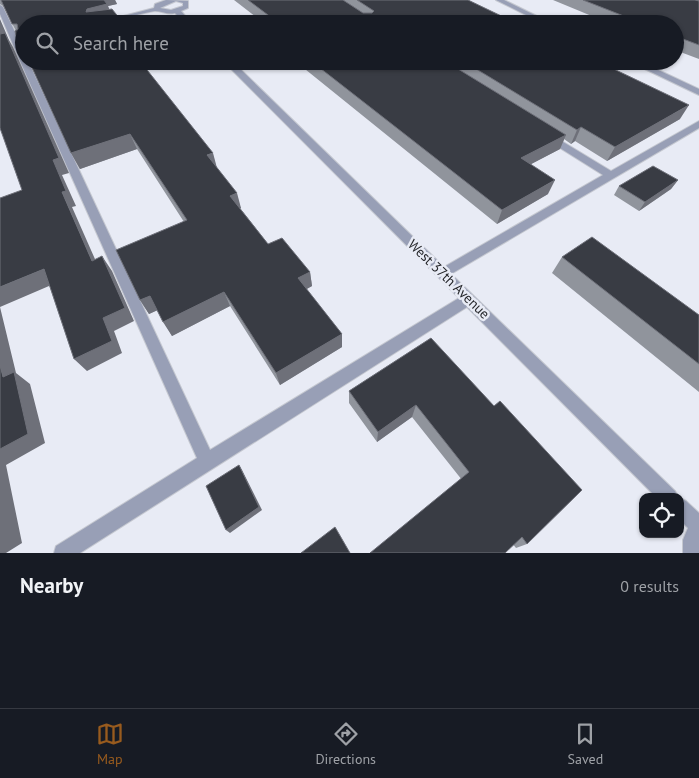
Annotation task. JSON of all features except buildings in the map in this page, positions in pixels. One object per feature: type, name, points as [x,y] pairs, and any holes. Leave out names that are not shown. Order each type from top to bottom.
[{"type":"street","points":[[157,10],[158,5],[168,0]]},
{"type":"street","points":[[135,15],[157,10],[165,12],[177,11],[186,7],[189,2],[178,0]]},
{"type":"street","points":[[499,0],[531,15]]},
{"type":"street","points":[[0,7],[15,40]]},
{"type":"street","points":[[177,11],[181,15]]},
{"type":"street","points":[[28,70],[207,461]]},
{"type":"street","name":"West 37th Avenue","points":[[236,70],[665,493]]},
{"type":"street","points":[[651,70],[699,92]]},
{"type":"street","points":[[443,273],[699,124]]},
{"type":"street","points":[[536,128],[610,175]]},
{"type":"street","points":[[63,553],[207,461],[469,299]]},
{"type":"street","points":[[684,511],[699,525],[692,540],[692,553]]}]
